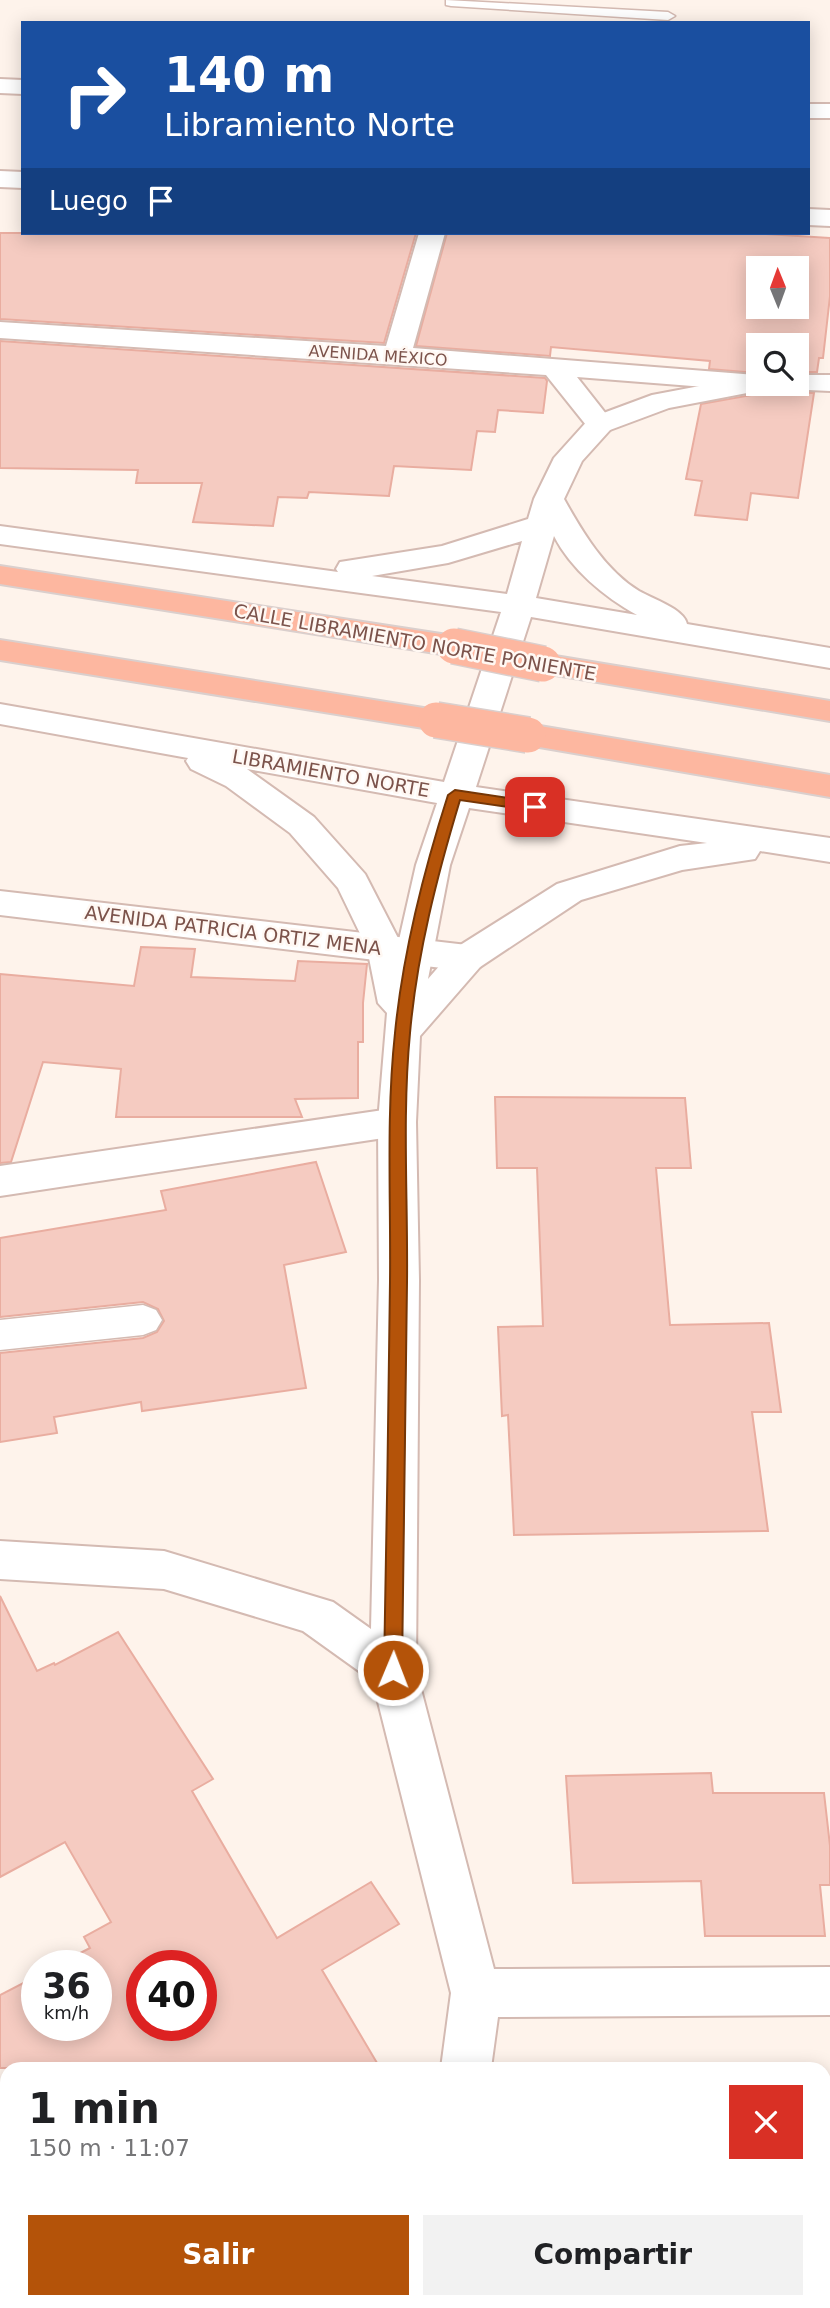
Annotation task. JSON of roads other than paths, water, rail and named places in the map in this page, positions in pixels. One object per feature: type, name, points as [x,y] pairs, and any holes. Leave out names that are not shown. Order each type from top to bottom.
[{"type":"highway","name":"CALLE LIBRAMIENTO NORTE PONIENTE","points":[[0,575],[454,646],[543,664],[830,711]]},
{"type":"highway","points":[[0,650],[830,786]]},
{"type":"street","points":[[0,86],[21,87]]},
{"type":"street","points":[[810,111],[830,111]]},
{"type":"street","points":[[0,179],[21,180]]},
{"type":"street","points":[[810,218],[830,219]]},
{"type":"street","points":[[397,355],[431,235]]},
{"type":"street","name":"AVENIDA MÉXICO","points":[[0,330],[397,355],[746,382]]},
{"type":"street","points":[[555,368],[600,424]]},
{"type":"street","points":[[809,383],[830,383]]},
{"type":"street","points":[[467,2062],[476,1993],[393,1670],[399,1280],[397,1122],[402,1033],[399,950],[433,866],[519,605],[545,511],[569,458],[600,424],[662,401],[746,385]]},
{"type":"street","points":[[275,573],[382,567],[467,551],[545,511]]},
{"type":"street","points":[[545,511],[576,549],[625,596],[695,635]]},
{"type":"street","points":[[0,535],[519,605],[830,658]]},
{"type":"street","name":"LIBRAMIENTO NORTE","points":[[0,714],[455,795],[816,848]]},
{"type":"street","points":[[164,743],[239,778],[302,825],[353,882],[399,950]]},
{"type":"street","points":[[402,1033],[467,957],[569,892],[680,858],[816,848]]},
{"type":"street","name":"AVENIDA PATRICIA ORTIZ MENA","points":[[0,903],[467,957]]},
{"type":"street","points":[[0,1181],[397,1122]]},
{"type":"street","points":[[0,1335],[143,1320]]},
{"type":"street","points":[[0,1560],[164,1570],[317,1616],[393,1670]]},
{"type":"street","points":[[476,1993],[830,1991]]},
{"type":"lane","points":[[658,0],[670,20]]},
{"type":"lane","points":[[451,2],[670,20]]}]
